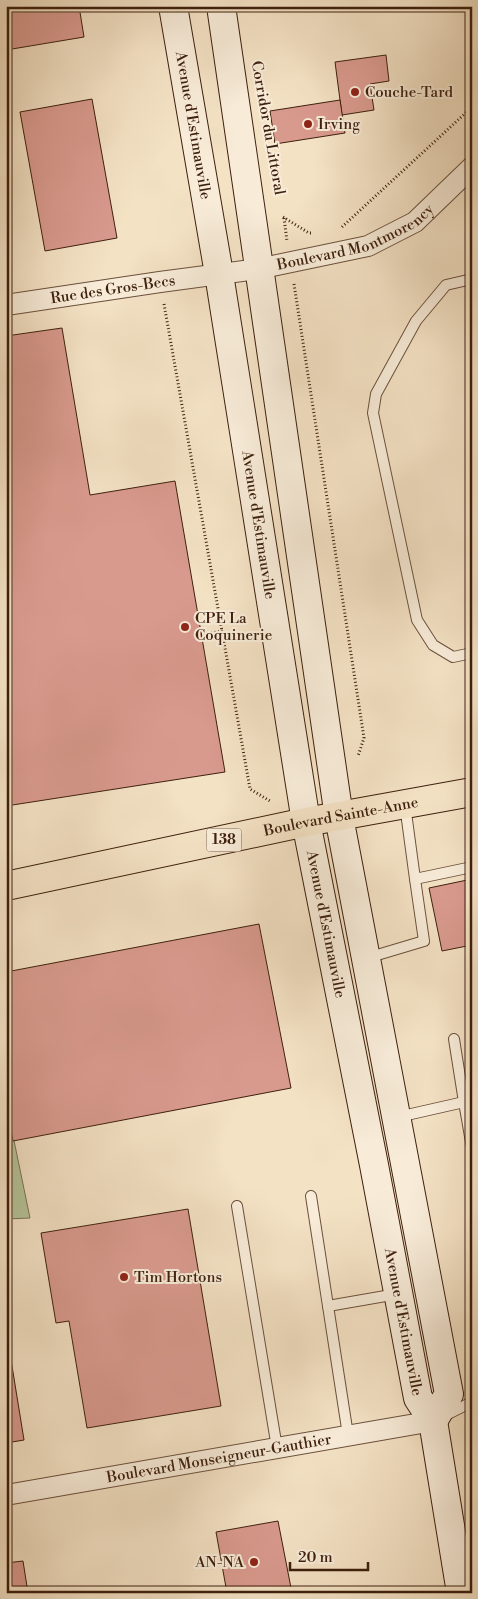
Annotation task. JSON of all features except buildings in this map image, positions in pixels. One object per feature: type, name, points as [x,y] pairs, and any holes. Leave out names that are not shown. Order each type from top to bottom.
[{"type":"main road","name":"Avenue d'Estimauville","points":[[173,6],[219,274],[306,822],[418,1398],[433,1421],[461,1593]]},
{"type":"main road","name":"Avenue d'Estimauville","points":[[221,6],[339,817],[449,1394],[433,1421]]},
{"type":"main road","name":"Boulevard Sainte-Anne","points":[[6,886],[306,822],[405,804],[471,796]]},
{"type":"street","name":"Boulevard Montmorency","points":[[219,274],[258,269],[368,246],[415,222],[468,177]]},
{"type":"street","name":"Rue des Gros-Becs","points":[[6,305],[219,274]]},
{"type":"street","name":"Boulevard Monseigneur-Gauthier","points":[[6,1495],[433,1421]]},
{"type":"lane","points":[[472,279],[446,285],[416,321],[376,394],[373,413],[417,620],[432,645],[453,657],[472,653]]},
{"type":"lane","points":[[366,958],[424,941],[405,804]]},
{"type":"lane","points":[[415,879],[472,868]]},
{"type":"lane","points":[[454,1039],[472,1148]]},
{"type":"lane","points":[[396,1118],[464,1102]]},
{"type":"lane","points":[[311,1196],[348,1435]]},
{"type":"lane","points":[[237,1206],[277,1448]]},
{"type":"lane","points":[[328,1306],[398,1294]]},
{"type":"lane","points":[[433,1421],[472,1402]]},
{"type":"path","points":[[338,230],[472,107]]},
{"type":"path","name":"Corridor du Littoral","points":[[279,213],[310,233],[316,233]]},
{"type":"path","points":[[284,218],[364,738],[356,764]]},
{"type":"path","points":[[160,282],[250,789],[306,822]]},
{"type":"path","points":[[201,635],[223,631]]},
{"type":"green space","points":[[6,1102],[30,1218],[6,1219]]},
{"type":"place","name":"Couche-Tard","points":[[355,92]]},
{"type":"place","name":"Irving","points":[[308,124]]},
{"type":"place","name":"CPE La Coquinerie","points":[[185,627]]},
{"type":"place","name":"Tim Hortons","points":[[124,1277]]},
{"type":"place","name":"AN-NA","points":[[254,1562]]}]
